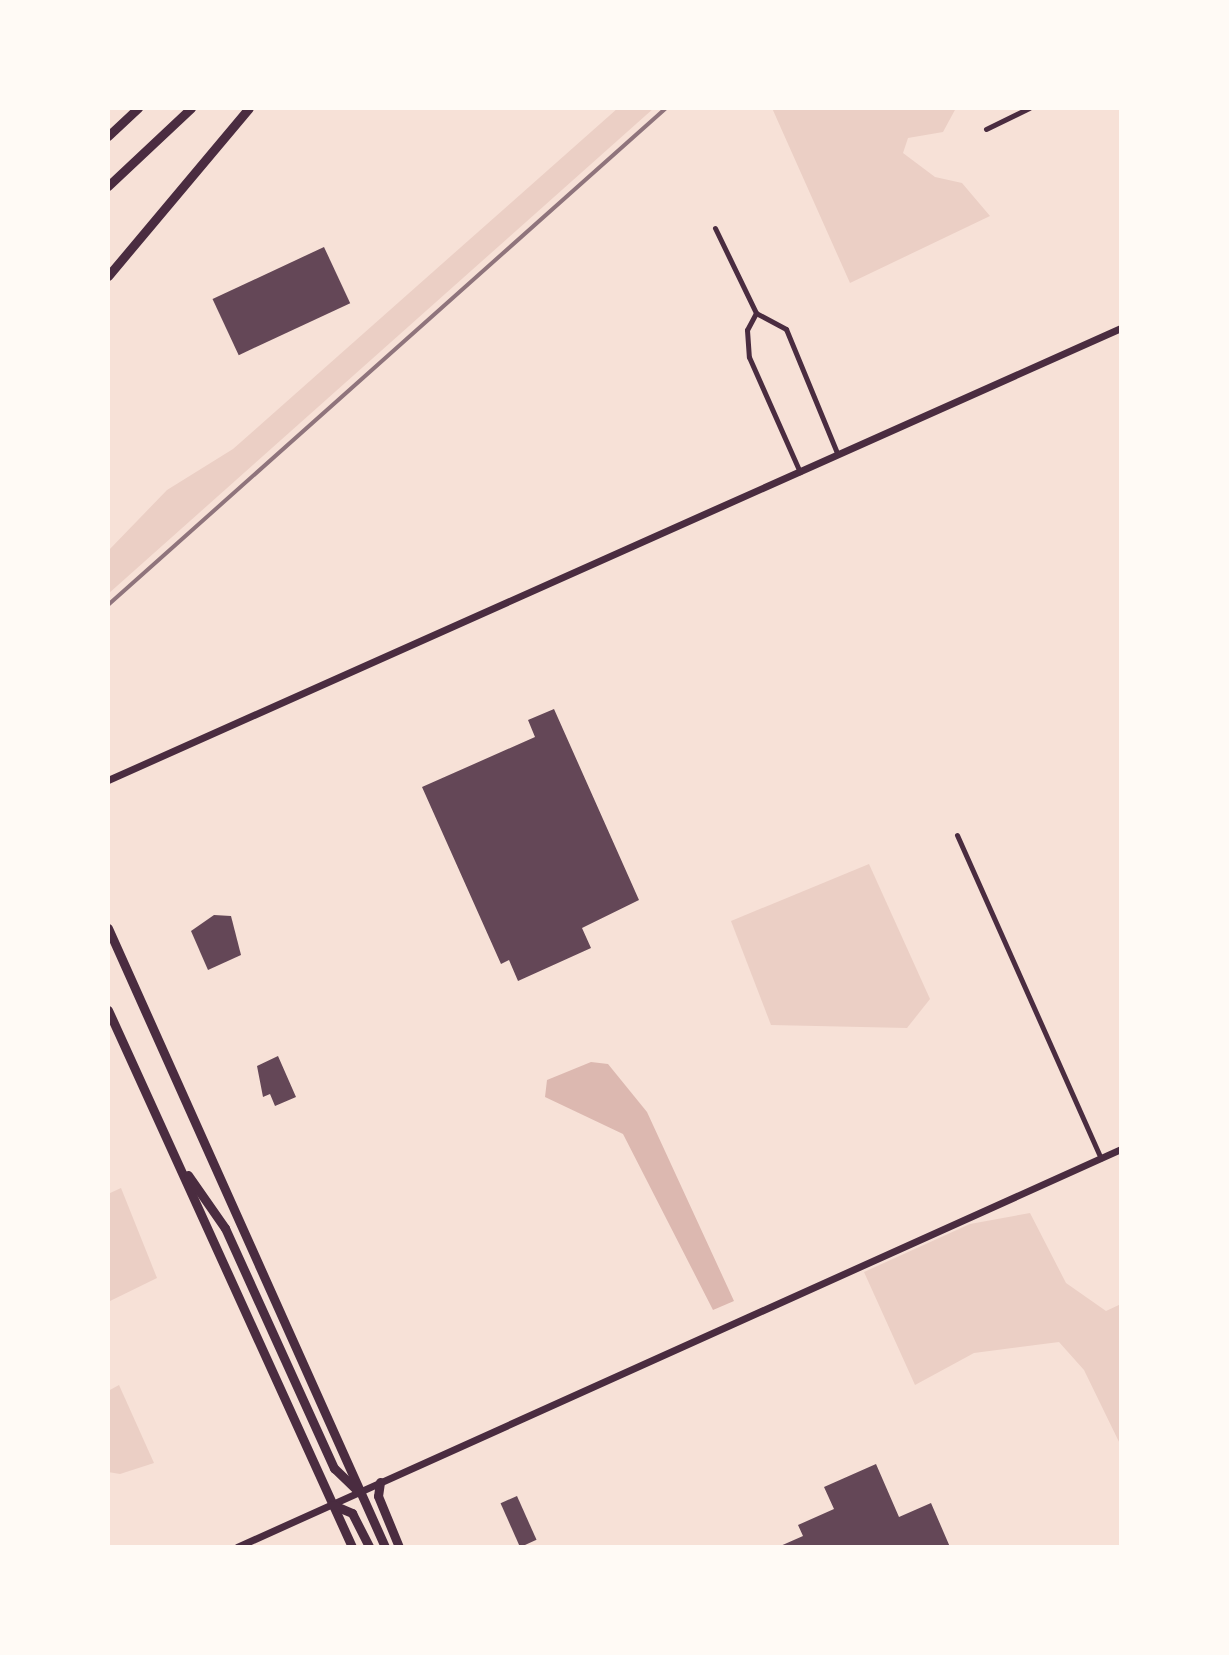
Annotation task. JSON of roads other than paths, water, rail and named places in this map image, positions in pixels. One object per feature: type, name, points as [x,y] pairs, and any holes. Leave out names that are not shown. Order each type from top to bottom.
[{"type":"main road","points":[[108,136],[138,108]]},
{"type":"main road","points":[[108,186],[191,108]]},
{"type":"main road","points":[[108,276],[249,108]]},
{"type":"main road","points":[[108,928],[385,1547]]},
{"type":"main road","points":[[108,946],[118,952]]},
{"type":"main road","points":[[108,1010],[352,1547]]},
{"type":"main road","points":[[175,1156],[225,1228],[339,1475],[360,1492]]},
{"type":"main road","points":[[380,1482],[378,1496],[399,1547]]},
{"type":"main road","points":[[333,1505],[352,1513],[369,1547]]},
{"type":"street","points":[[986,129],[1029,108]]},
{"type":"street","points":[[715,228],[756,313],[786,329],[838,455]]},
{"type":"street","points":[[756,313],[747,330],[749,357],[800,472]]},
{"type":"street","points":[[108,780],[1121,328]]},
{"type":"street","points":[[957,835],[1101,1158]]},
{"type":"street","points":[[237,1547],[1121,1149]]},
{"type":"railway","points":[[108,605],[666,108]]}]
